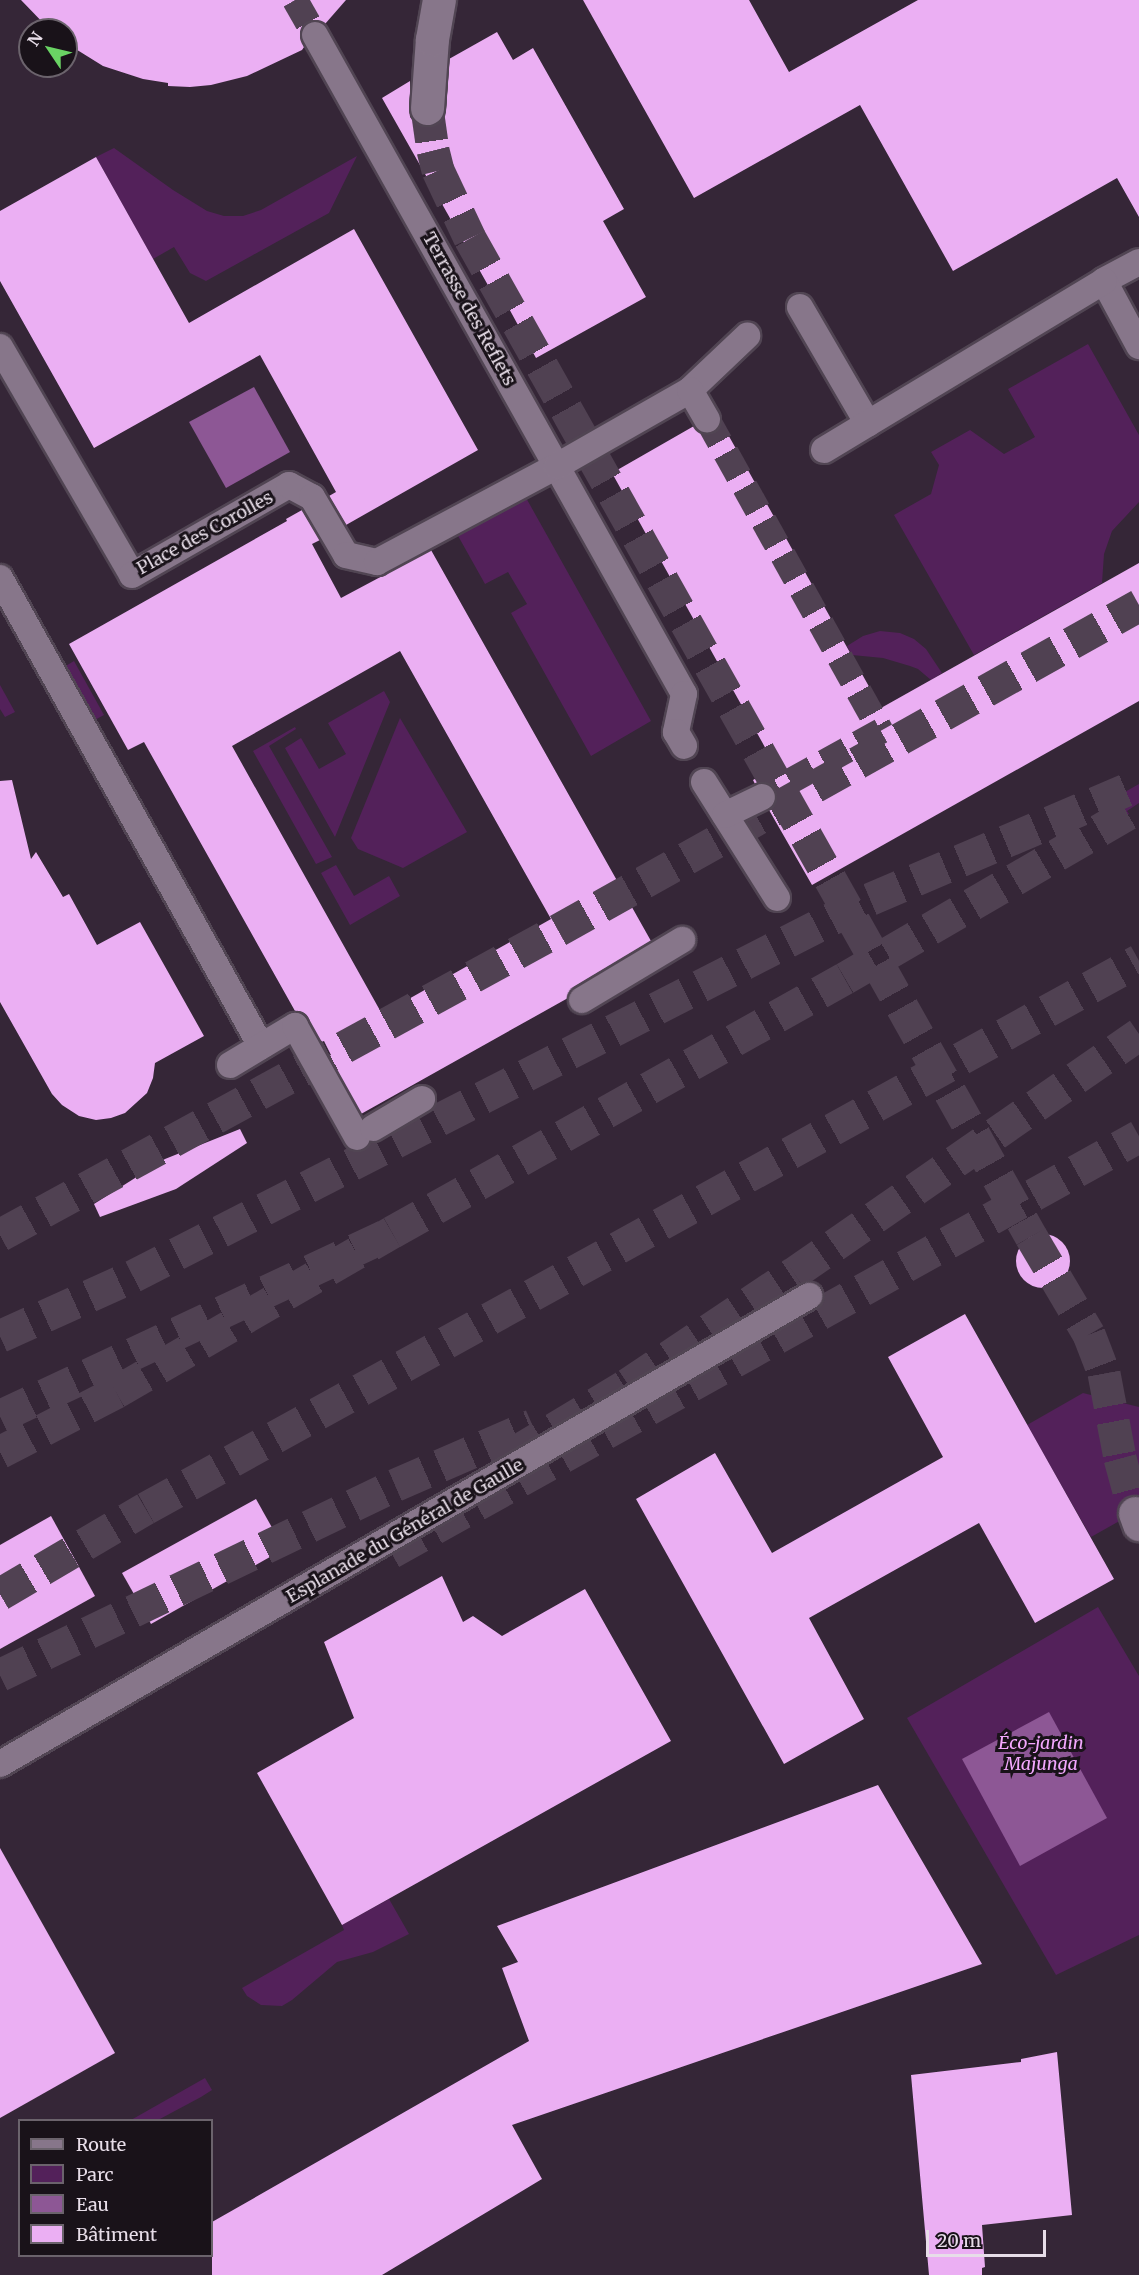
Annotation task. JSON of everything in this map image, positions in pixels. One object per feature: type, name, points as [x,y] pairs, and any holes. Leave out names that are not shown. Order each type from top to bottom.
[{"type":"street","points":[[427,108],[432,39],[439,0]]},
{"type":"street","name":"Terrasse des Reflets","points":[[315,35],[684,693],[676,732],[684,746]]},
{"type":"street","points":[[824,450],[1139,262]]},
{"type":"street","points":[[1104,281],[1139,346]]},
{"type":"street","points":[[800,307],[868,423]]},
{"type":"street","points":[[557,466],[690,390],[747,336]]},
{"type":"street","name":"Place des Corolles","points":[[0,346],[132,575],[290,485],[312,497],[346,555],[377,562],[557,466]]},
{"type":"street","points":[[690,390],[707,419]]},
{"type":"street","points":[[0,578],[261,1046]]},
{"type":"street","points":[[704,782],[777,898]]},
{"type":"street","points":[[725,815],[762,797]]},
{"type":"street","points":[[582,1000],[682,940]]},
{"type":"street","points":[[230,1065],[295,1026],[365,1133],[415,1101]]},
{"type":"street","name":"Esplanade du Général de Gaulle","points":[[0,1764],[809,1296]]},
{"type":"green space","points":[[114,148],[173,190],[207,211],[224,216],[243,216],[261,210],[357,156],[329,213],[206,281],[190,273],[174,247],[153,259],[96,157]]},
{"type":"green space","points":[[1088,344],[1139,435],[1139,502],[1112,531],[1104,554],[1102,583],[974,655],[894,515],[931,494],[939,465],[931,452],[970,430],[1004,454],[1035,437],[1008,389]]},
{"type":"green space","points":[[525,496],[651,721],[591,756],[511,613],[527,604],[508,572],[485,584],[457,534]]},
{"type":"green space","points":[[880,631],[900,633],[914,639],[926,649],[942,673],[931,680],[918,669],[910,666],[883,658],[852,655],[847,646],[863,636]]},
{"type":"green space","points":[[74,661],[104,715],[89,723],[59,670]]},
{"type":"green space","points":[[0,685],[15,712],[5,717],[0,709]]},
{"type":"green space","points":[[384,691],[390,702],[335,837],[285,748],[301,738],[319,769],[346,754],[328,723]]},
{"type":"green space","points":[[400,718],[467,832],[403,868],[358,849],[351,838]]},
{"type":"green space","points":[[295,727],[296,729],[269,746],[332,857],[316,864],[253,751]]},
{"type":"green space","points":[[1139,784],[1139,803],[1127,811],[1129,814],[1111,825],[1100,806]]},
{"type":"green space","points":[[336,865],[354,896],[389,876],[400,896],[350,925],[321,873]]},
{"type":"green space","points":[[1083,1393],[1139,1407],[1139,1510],[1091,1537],[1027,1425]]},
{"type":"green space","name":"Éco-jardin Majunga","points":[[1098,1607],[1139,1676],[1139,1935],[1056,1975],[907,1718]]},
{"type":"green space","points":[[389,1899],[409,1934],[373,1952],[337,1962],[282,2006],[261,2005],[247,1996],[242,1988],[344,1930],[342,1925]]},
{"type":"green space","points":[[205,2078],[212,2090],[160,2119],[133,2119]]},
{"type":"water","points":[[254,387],[290,452],[226,488],[189,422]]},
{"type":"water","points":[[1049,1712],[1107,1818],[1020,1866],[962,1759]]},
{"type":"building","points":[[21,0],[346,0],[325,24],[315,20],[302,27],[300,35],[304,47],[302,50],[247,76],[211,85],[190,87],[168,86],[168,83],[143,79],[103,66],[78,50],[78,18],[38,18]]},
{"type":"building","points":[[583,0],[749,0],[789,72],[918,0],[1139,0],[1139,217],[1117,178],[953,271],[860,105],[694,198]]},
{"type":"building","points":[[497,32],[513,60],[533,48],[624,209],[603,221],[646,297],[536,358],[495,283],[489,287],[382,98],[410,81],[410,117],[425,127],[436,125],[443,118],[446,110],[449,59]]},
{"type":"building","points":[[96,157],[189,323],[354,229],[478,450],[346,525],[329,496],[336,492],[260,355],[94,448],[0,281],[0,211]]},
{"type":"building","points":[[721,422],[881,708],[1139,563],[1139,701],[812,885],[769,810],[777,799],[775,790],[770,784],[755,784],[753,780],[776,767],[612,473],[694,426],[700,432],[708,434],[715,432]]},
{"type":"building","points":[[302,510],[320,540],[312,544],[341,598],[431,550],[651,941],[574,987],[568,998],[361,1114],[329,1056],[331,1055],[324,1041],[321,1042],[303,1013],[295,1011],[144,742],[128,750],[69,644],[287,521],[286,519]],"holes":[[[400,651],[551,919],[382,1014],[232,746]]]},
{"type":"building","points":[[12,780],[31,859],[36,852],[63,897],[69,894],[97,945],[140,922],[204,1036],[155,1063],[153,1078],[147,1093],[125,1113],[111,1118],[96,1120],[79,1116],[62,1105],[52,1094],[0,1002],[0,781]]},
{"type":"building","points":[[240,1129],[247,1143],[176,1189],[100,1217],[94,1204],[165,1159]]},
{"type":"building","points":[[1038,1234],[1048,1234],[1058,1238],[1066,1246],[1070,1261],[1066,1276],[1058,1284],[1048,1288],[1038,1288],[1028,1284],[1020,1276],[1016,1266],[1016,1256],[1020,1246],[1028,1238]]},
{"type":"building","points":[[965,1314],[1114,1579],[1035,1623],[979,1523],[809,1618],[864,1719],[784,1764],[636,1499],[715,1453],[772,1553],[943,1457],[888,1357]]},
{"type":"building","points":[[256,1499],[284,1549],[151,1624],[122,1573]]},
{"type":"building","points":[[51,1516],[95,1596],[0,1649],[0,1545]]},
{"type":"building","points":[[442,1576],[463,1622],[473,1616],[502,1636],[585,1589],[671,1741],[342,1925],[257,1773],[354,1718],[324,1642]]},
{"type":"building","points":[[878,1785],[982,1964],[512,2125],[542,2179],[382,2275],[212,2275],[213,2221],[529,2041],[502,1968],[518,1962],[497,1926]]},
{"type":"building","points":[[0,1848],[115,2053],[0,2118]]},
{"type":"building","points":[[1057,2052],[1072,2215],[982,2225],[985,2267],[982,2268],[982,2275],[929,2275],[911,2075],[1021,2062],[1021,2059]]},
{"type":"tunnel","points":[[295,0],[315,35]]},
{"type":"tunnel","points":[[427,108],[438,170],[470,238],[1031,1236],[1089,1334],[1104,1373],[1120,1458],[1135,1513]]},
{"type":"tunnel","points":[[707,419],[881,731],[762,797]]},
{"type":"tunnel","points":[[0,1235],[558,930],[1139,605]]},
{"type":"tunnel","points":[[0,1336],[133,1276],[870,899],[1139,784]]},
{"type":"tunnel","points":[[0,1416],[392,1232],[845,978],[1139,807]]},
{"type":"tunnel","points":[[0,1594],[146,1508],[1139,960]]},
{"type":"tunnel","points":[[512,1454],[628,1384],[794,1273],[1139,1034]]},
{"type":"tunnel","points":[[391,1552],[1139,1136]]},
{"type":"tunnel","points":[[0,1452],[116,1392],[392,1232]]},
{"type":"tunnel","points":[[0,1675],[395,1485],[533,1425]]}]
